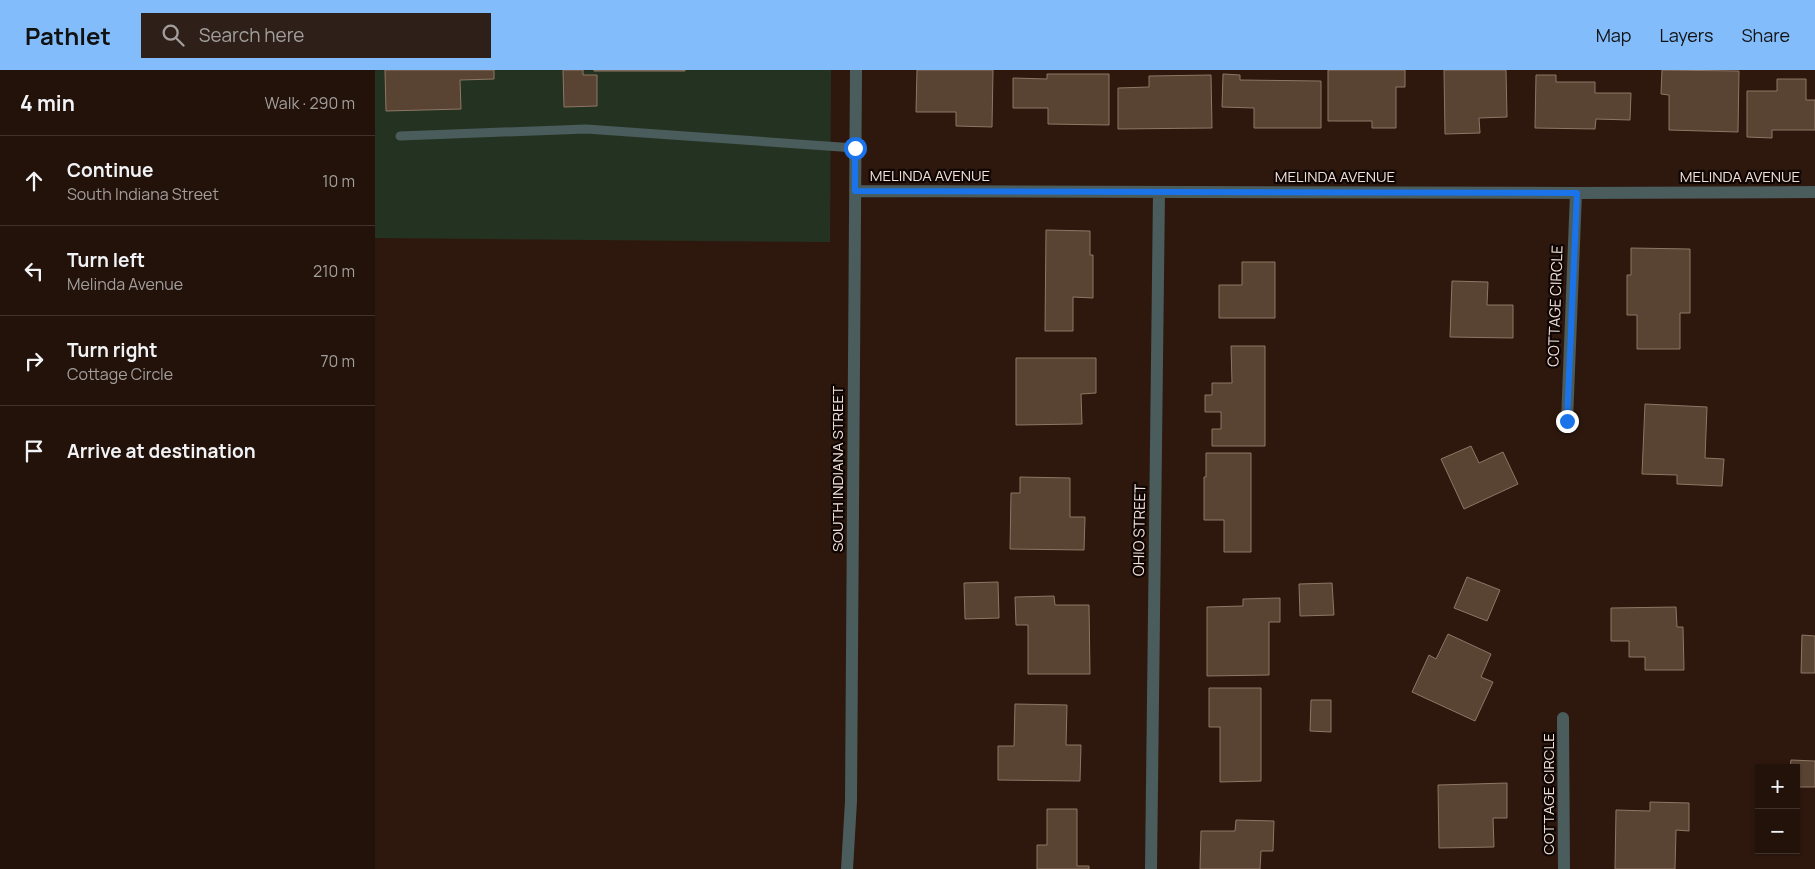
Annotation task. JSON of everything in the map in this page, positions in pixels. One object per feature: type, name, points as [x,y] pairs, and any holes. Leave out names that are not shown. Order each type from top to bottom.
[{"type":"street","name":"SOUTH INDIANA STREET","points":[[847,869],[851,791],[856,70]]},
{"type":"street","name":"MELINDA AVENUE","points":[[855,191],[1815,192]]},
{"type":"street","name":"OHIO STREET","points":[[1151,869],[1159,192]]},
{"type":"street","name":"COTTAGE CIRCLE","points":[[1567,421],[1577,193]]},
{"type":"street","name":"COTTAGE CIRCLE","points":[[1563,718],[1564,869]]},
{"type":"lane","points":[[399,136],[586,129],[855,148]]},
{"type":"green space","points":[[375,70],[831,70],[830,242],[375,238]]},
{"type":"building","points":[[385,70],[494,70],[494,79],[460,80],[461,109],[386,111]]},
{"type":"building","points":[[563,70],[583,70],[583,75],[597,75],[597,106],[564,107]]},
{"type":"building","points":[[685,70],[685,71],[594,71]]},
{"type":"building","points":[[917,70],[993,70],[992,127],[956,126],[956,112],[916,112]]},
{"type":"building","points":[[1328,70],[1405,70],[1405,87],[1396,87],[1396,128],[1372,128],[1372,121],[1328,121]]},
{"type":"building","points":[[1444,70],[1506,70],[1507,117],[1479,118],[1480,133],[1445,134]]},
{"type":"building","points":[[1662,70],[1739,71],[1738,132],[1669,130],[1669,95],[1661,94]]},
{"type":"building","points":[[1047,74],[1109,74],[1109,125],[1048,124],[1048,108],[1013,108],[1013,78],[1047,79]]},
{"type":"building","points":[[1223,74],[1240,75],[1240,80],[1321,81],[1321,128],[1254,128],[1254,108],[1222,107]]},
{"type":"building","points":[[1211,75],[1212,128],[1118,129],[1118,88],[1149,87],[1149,76]]},
{"type":"building","points":[[1536,75],[1556,75],[1556,82],[1595,82],[1595,93],[1631,93],[1630,120],[1596,119],[1595,129],[1535,128]]},
{"type":"building","points":[[1777,79],[1806,79],[1806,100],[1815,100],[1815,130],[1772,130],[1772,138],[1747,137],[1747,91],[1777,91]]},
{"type":"building","points":[[1046,230],[1090,231],[1090,255],[1093,255],[1093,298],[1073,297],[1073,331],[1045,331]]},
{"type":"building","points":[[1631,248],[1690,249],[1690,313],[1680,313],[1680,349],[1637,349],[1637,315],[1627,315],[1627,275],[1631,275]]},
{"type":"building","points":[[1242,262],[1275,262],[1275,318],[1219,318],[1219,285],[1242,285]]},
{"type":"building","points":[[1452,281],[1488,282],[1487,305],[1513,305],[1513,338],[1450,337]]},
{"type":"building","points":[[1231,346],[1265,346],[1265,446],[1212,446],[1212,429],[1221,429],[1221,412],[1205,412],[1205,395],[1212,395],[1212,383],[1232,383]]},
{"type":"building","points":[[1016,358],[1096,358],[1096,393],[1081,394],[1082,424],[1016,425]]},
{"type":"building","points":[[1645,404],[1707,407],[1705,458],[1724,459],[1722,486],[1677,484],[1677,475],[1642,474]]},
{"type":"building","points":[[1471,446],[1479,463],[1503,452],[1518,484],[1464,509],[1441,459]]},
{"type":"building","points":[[1206,453],[1251,453],[1251,552],[1224,552],[1224,520],[1204,520]]},
{"type":"building","points":[[1020,477],[1070,478],[1070,517],[1085,517],[1084,550],[1010,549],[1011,493],[1020,493]]},
{"type":"building","points":[[1467,577],[1500,590],[1487,621],[1454,608]]},
{"type":"building","points":[[998,582],[999,618],[965,619],[964,583]]},
{"type":"building","points":[[1332,583],[1334,615],[1300,616],[1299,584]]},
{"type":"building","points":[[1054,596],[1055,605],[1089,605],[1090,674],[1028,674],[1028,625],[1016,625],[1015,597]]},
{"type":"building","points":[[1280,598],[1280,622],[1269,622],[1269,675],[1207,676],[1207,607],[1243,606],[1243,599]]},
{"type":"building","points":[[1676,607],[1677,627],[1683,627],[1684,670],[1645,670],[1645,657],[1629,657],[1629,641],[1611,641],[1611,608]]},
{"type":"building","points":[[1448,634],[1491,654],[1481,677],[1493,682],[1475,721],[1412,692],[1429,655],[1436,659]]},
{"type":"building","points":[[1802,635],[1815,636],[1815,673],[1801,673]]},
{"type":"building","points":[[1209,688],[1261,688],[1261,781],[1220,782],[1220,727],[1209,727]]},
{"type":"building","points":[[1311,700],[1331,700],[1331,732],[1310,731]]},
{"type":"building","points":[[1015,704],[1067,705],[1066,745],[1081,745],[1080,781],[998,780],[998,746],[1014,746]]},
{"type":"building","points":[[1791,760],[1815,761],[1815,787],[1800,787],[1800,764],[1790,764]]},
{"type":"building","points":[[1507,783],[1507,818],[1493,818],[1494,847],[1439,848],[1438,785]]},
{"type":"building","points":[[1650,802],[1689,803],[1689,831],[1676,830],[1675,869],[1615,869],[1616,810],[1650,811]]},
{"type":"building","points":[[1047,809],[1077,809],[1077,866],[1089,866],[1089,869],[1037,869],[1037,845],[1047,845]]},
{"type":"building","points":[[1236,820],[1274,821],[1273,851],[1261,851],[1260,869],[1200,869],[1201,831],[1235,831]]},
{"type":"route","points":[[855,148],[855,191],[1577,193],[1567,421]]}]
